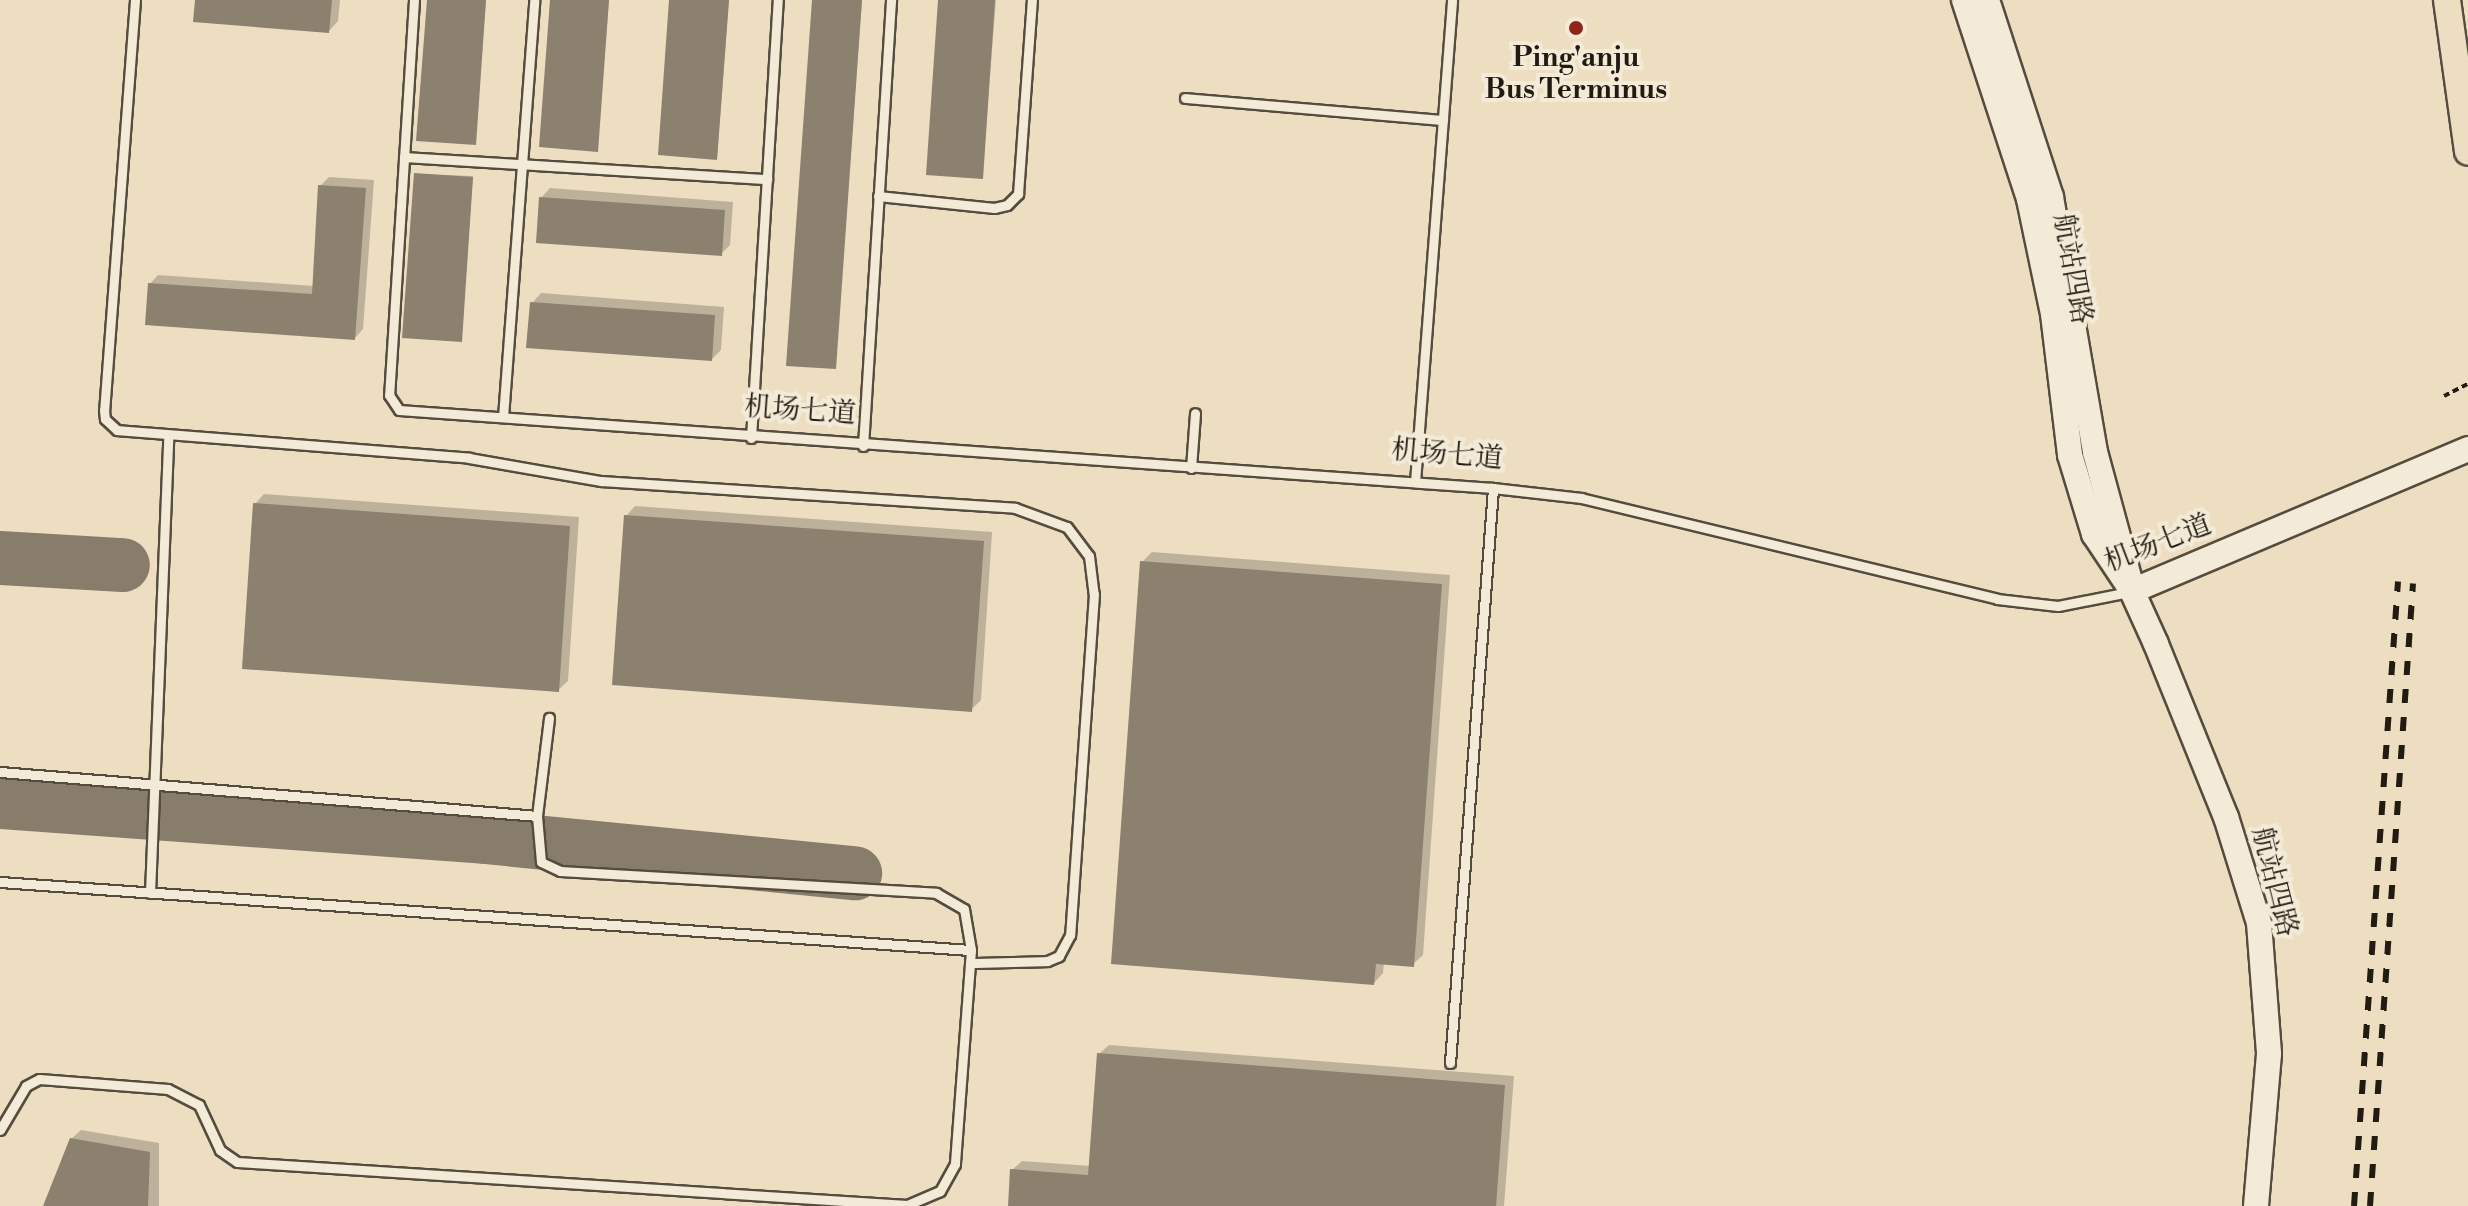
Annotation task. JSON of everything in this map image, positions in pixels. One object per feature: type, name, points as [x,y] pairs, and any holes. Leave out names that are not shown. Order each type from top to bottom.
[{"type":"main road","name":"航站四路","points":[[1964,0],[2041,250],[2070,455],[2094,534],[2132,591]]},
{"type":"main road","name":"航站四路","points":[[1987,0],[2051,197],[2095,452],[2132,591],[2226,817],[2259,923],[2269,1054],[2256,1206]]},
{"type":"main road","points":[[2447,0],[2468,152]]},
{"type":"main road","name":"机场七道","points":[[2132,591],[2468,449]]},
{"type":"lane","points":[[135,0],[104,410],[117,430],[469,458],[601,481],[1015,508],[1067,527],[1089,556],[1094,594],[1070,935],[1066,948],[1047,961],[970,963]]},
{"type":"lane","points":[[414,0],[404,157],[767,179]]},
{"type":"lane","points":[[503,417],[534,0]]},
{"type":"lane","points":[[751,438],[778,0]]},
{"type":"lane","points":[[863,446],[891,0]]},
{"type":"lane","points":[[878,196],[994,208],[1007,205],[1018,194],[1032,0]]},
{"type":"lane","points":[[1415,482],[1452,0]]},
{"type":"lane","points":[[1185,98],[1443,120]]},
{"type":"lane","name":"机场七道","points":[[404,157],[389,395],[399,410],[863,446],[1493,488],[1581,498],[1997,599],[2058,606],[2132,591]]},
{"type":"lane","points":[[1191,468],[1195,413]]},
{"type":"lane","points":[[150,893],[168,436]]},
{"type":"lane","points":[[1450,1063],[1493,488]]},
{"type":"lane","points":[[0,1130],[26,1086],[39,1079],[168,1089],[191,1098],[205,1115],[220,1150],[237,1162],[907,1205],[940,1191],[955,1164],[971,950],[964,909],[936,893],[560,871],[541,862],[537,816],[549,718]]},
{"type":"lane","points":[[0,772],[537,816]]},
{"type":"lane","points":[[0,882],[971,950]]},
{"type":"path","points":[[2444,396],[2468,384]]},
{"type":"building","points":[[195,0],[332,0],[329,33],[193,22]]},
{"type":"building","points":[[427,0],[486,0],[476,145],[416,141]]},
{"type":"building","points":[[550,0],[609,0],[598,152],[539,147]]},
{"type":"building","points":[[669,0],[729,0],[717,160],[658,155]]},
{"type":"building","points":[[812,0],[862,0],[836,369],[786,366]]},
{"type":"building","points":[[938,0],[995,0],[983,179],[926,175]]},
{"type":"building","points":[[414,173],[473,177],[462,342],[402,338]]},
{"type":"building","points":[[318,185],[366,188],[355,340],[145,325],[148,283],[312,294]]},
{"type":"building","points":[[539,197],[725,210],[722,256],[536,243]]},
{"type":"building","points":[[530,302],[715,315],[712,361],[526,348]]},
{"type":"building","points":[[253,503],[570,526],[559,692],[242,669]]},
{"type":"building","points":[[624,515],[984,541],[972,712],[612,685]]},
{"type":"building","points":[[1140,561],[1442,584],[1414,967],[1376,964],[1374,985],[1111,964]]},
{"type":"building","points":[[1097,1053],[1505,1085],[1496,1206],[1008,1206],[1010,1169],[1088,1175]]},
{"type":"building","points":[[70,1138],[150,1152],[148,1206],[43,1206]]},
{"type":"taxiway","points":[[0,558],[123,565]]},
{"type":"taxiway","points":[[0,802],[485,837],[855,873]]},
{"type":"railway","points":[[2354,1206],[2398,582]]},
{"type":"railway","points":[[2370,1206],[2413,583]]},
{"type":"place","name":"Ping'anju Bus Terminus","points":[[1576,28]]}]
